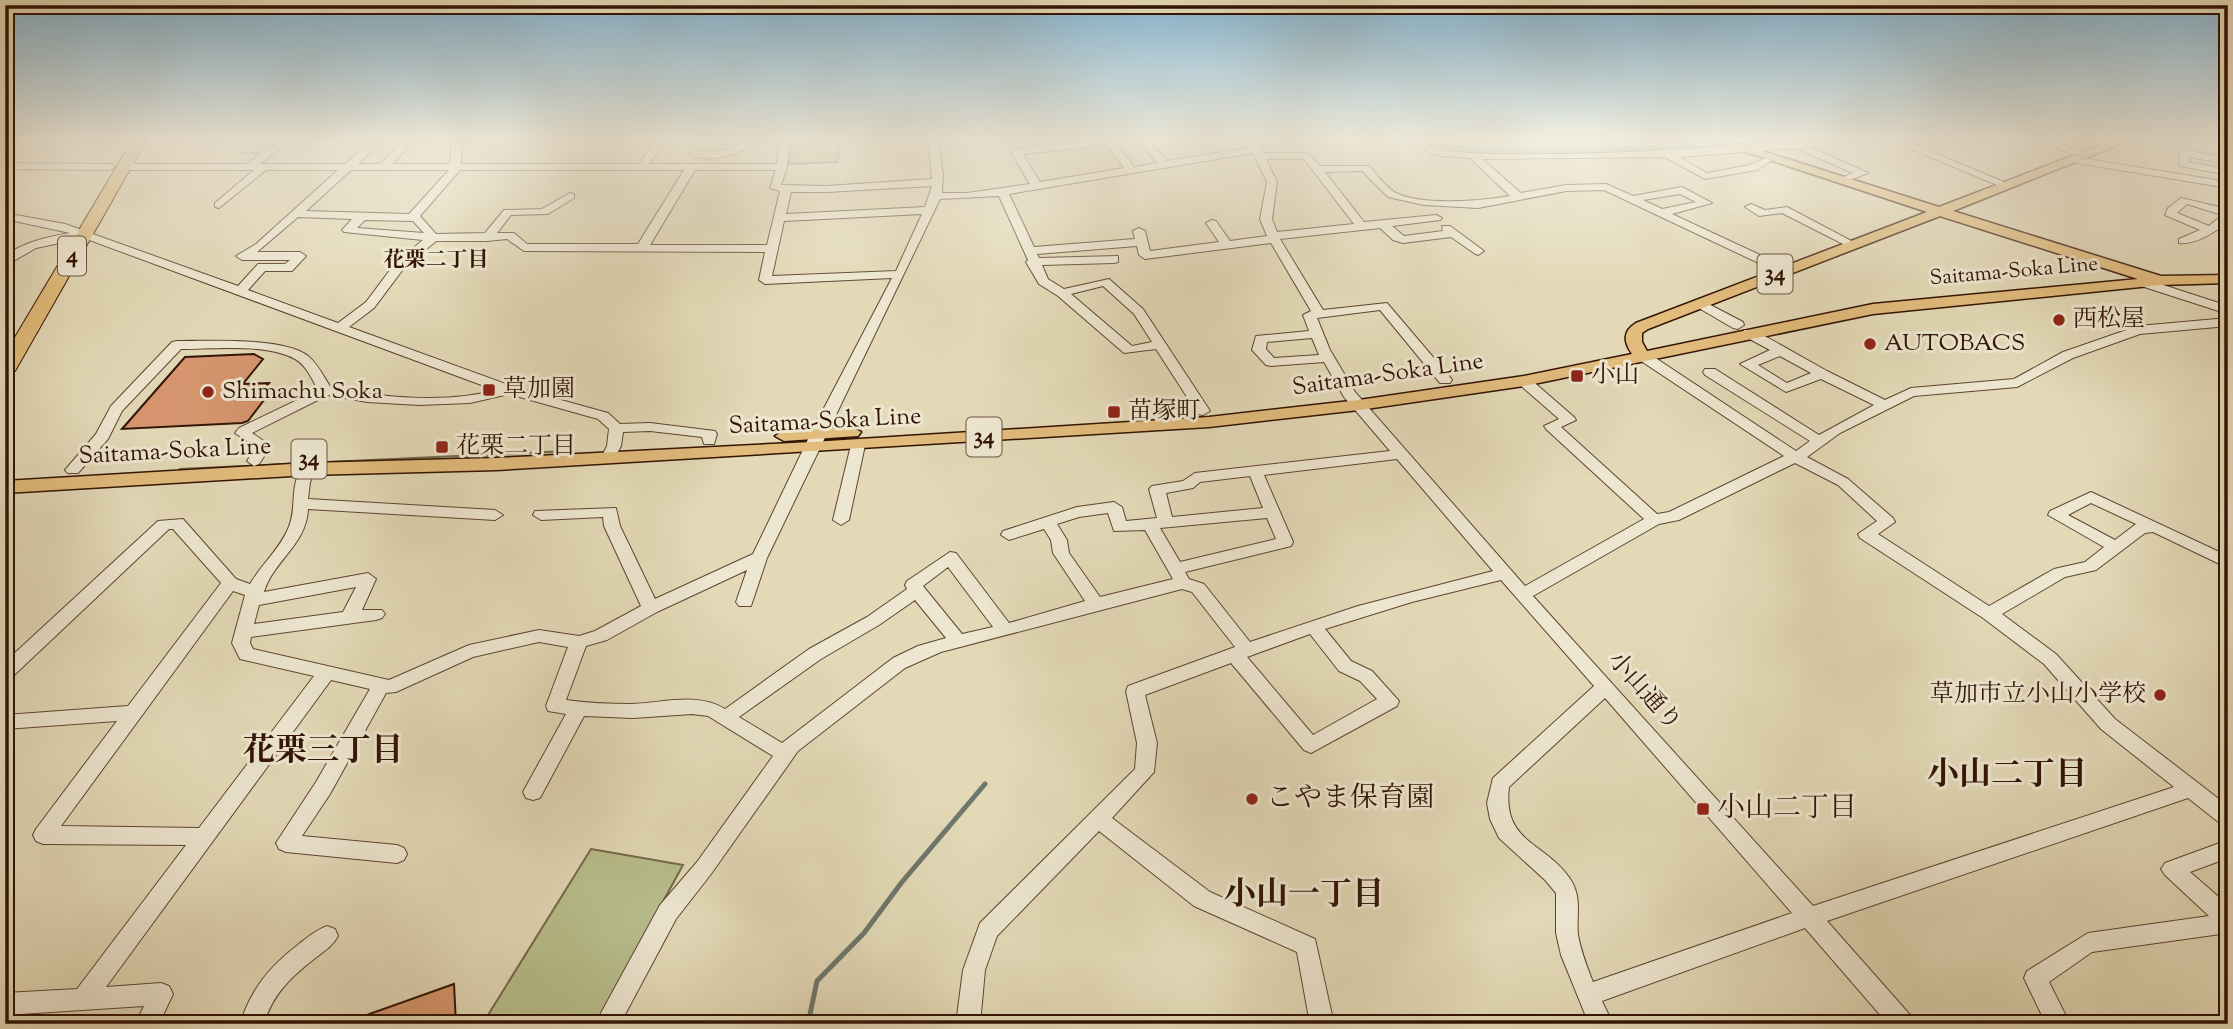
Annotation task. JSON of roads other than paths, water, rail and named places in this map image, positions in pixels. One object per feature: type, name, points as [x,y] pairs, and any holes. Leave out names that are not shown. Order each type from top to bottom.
[{"type":"highway","name":"4","points":[[5,341],[104,189]]},
{"type":"highway","name":"4","points":[[5,371],[76,234]]},
{"type":"main road","points":[[1859,189],[2160,281],[2228,279]]},
{"type":"main road","points":[[1872,189],[2143,282]]},
{"type":"main road","name":"34","points":[[1639,351],[1634,331],[1998,189]]},
{"type":"main road","name":"Saitama-Soka Line","points":[[5,487],[307,469],[612,444],[815,440],[1354,399],[1524,381],[1639,351],[1743,329],[1873,309],[2160,281]]},
{"type":"main road","name":"Saitama-Soka Line","points":[[5,474],[612,444],[815,440],[858,445],[1148,427],[1354,399],[1445,380],[1639,351]]},
{"type":"street","points":[[219,205],[238,189]]},
{"type":"street","points":[[241,290],[262,268],[288,268],[300,256],[242,256],[248,250],[260,246],[324,189]]},
{"type":"street","points":[[431,239],[430,233],[414,216],[438,189]]},
{"type":"street","points":[[642,248],[677,189]]},
{"type":"street","points":[[786,189],[765,280],[900,274]]},
{"type":"street","points":[[937,189],[967,197],[1020,189]]},
{"type":"street","points":[[745,601],[759,558],[815,440],[900,274],[937,189]]},
{"type":"street","points":[[1271,189],[1266,219],[1319,313]]},
{"type":"street","points":[[1333,189],[1362,227]]},
{"type":"street","points":[[1386,189],[1392,195],[1424,202],[1478,205],[1571,189]]},
{"type":"street","points":[[1509,189],[1518,197]]},
{"type":"street","points":[[1608,189],[1784,271]]},
{"type":"street","points":[[1632,199],[1682,190],[1706,203],[1661,213]]},
{"type":"street","points":[[1003,192],[1043,281],[1062,293],[1129,350],[1160,344]]},
{"type":"street","points":[[487,238],[508,212],[544,212],[570,196]]},
{"type":"street","points":[[2210,230],[2171,215],[2172,210],[2185,201],[2228,214]]},
{"type":"street","points":[[1424,202],[1452,233],[1478,251]]},
{"type":"street","points":[[1751,207],[1763,214],[1783,209],[1853,245]]},
{"type":"street","points":[[779,218],[929,210]]},
{"type":"street","points":[[296,214],[416,218]]},
{"type":"street","points":[[2183,241],[2210,230],[2228,214]]},
{"type":"street","points":[[5,216],[76,234],[241,290],[509,390],[603,416],[612,444]]},
{"type":"street","points":[[361,217],[348,230],[431,239],[510,235],[524,247],[771,250]]},
{"type":"street","points":[[1030,257],[1141,237],[1145,255],[1436,218]]},
{"type":"street","points":[[1212,223],[1227,245]]},
{"type":"street","points":[[1384,225],[1397,238],[1404,240],[1452,233]]},
{"type":"street","points":[[8,258],[37,242],[76,234]]},
{"type":"street","points":[[341,327],[370,304],[400,265],[431,239]]},
{"type":"street","points":[[1030,257],[1088,262],[1114,259]]},
{"type":"street","points":[[2160,281],[2228,302]]},
{"type":"street","points":[[1062,293],[1105,282],[1139,312],[1203,411]]},
{"type":"street","points":[[2143,282],[2228,310]]},
{"type":"street","points":[[1701,304],[1822,374],[1883,404]]},
{"type":"street","points":[[1327,358],[1271,362],[1259,351],[1261,339],[1317,334],[1309,315],[1383,306],[1445,380]]},
{"type":"street","points":[[1521,593],[1531,591],[1654,520],[1673,516],[1796,456],[1883,404],[1911,392],[2017,383],[2068,355],[2138,330],[2228,322]]},
{"type":"street","name":"小山通り","points":[[1317,334],[1327,358],[1354,399],[1504,574],[1903,1024]]},
{"type":"street","points":[[74,470],[103,436],[116,410],[177,345],[235,345],[299,356],[326,391]]},
{"type":"street","points":[[1639,351],[1680,382],[1796,456],[1843,482],[1888,522],[1867,534],[1989,614],[2050,659],[2108,724],[2228,818]]},
{"type":"street","points":[[1781,351],[1747,364],[1786,388],[1822,374]]},
{"type":"street","points":[[1680,382],[1714,370],[1819,441]]},
{"type":"street","points":[[1524,381],[1569,420],[1550,426],[1654,520]]},
{"type":"street","points":[[254,461],[264,446],[242,433],[244,431],[326,391],[432,401],[479,399],[509,390]]},
{"type":"street","points":[[841,520],[858,445]]},
{"type":"street","points":[[1314,627],[1345,666],[1366,676],[1390,701],[1311,745],[1240,652],[1198,588],[1179,576],[1159,525],[1157,489],[1188,485],[1195,478],[1401,454]]},
{"type":"street","points":[[307,469],[302,477],[299,519],[293,537],[261,578],[241,643],[246,654],[381,686],[390,687],[417,677],[469,651],[539,636],[579,642],[601,636],[650,608],[759,558]]},
{"type":"street","points":[[607,1024],[668,912],[704,868],[792,746],[916,652],[1005,631],[1285,542],[1255,471]]},
{"type":"street","points":[[2116,547],[2056,515],[2091,497],[2228,563]]},
{"type":"street","points":[[299,503],[495,515]]},
{"type":"street","points":[[1010,535],[1077,512],[1114,507],[1120,527],[1272,512]]},
{"type":"street","points":[[541,515],[610,512],[612,526],[650,608]]},
{"type":"street","points":[[1047,522],[1059,540],[1061,553],[1094,602]]},
{"type":"street","points":[[5,673],[164,525],[177,523],[230,583],[255,596],[368,579],[349,618]]},
{"type":"street","points":[[1989,614],[2060,573],[2090,566],[2141,528],[2155,527]]},
{"type":"street","points":[[958,641],[913,585],[950,557],[1005,631]]},
{"type":"street","points":[[968,1024],[974,970],[988,930],[1144,772],[1147,743],[1135,691],[1240,652],[1424,592],[1504,574]]},
{"type":"street","points":[[202,837],[43,835],[230,583]]},
{"type":"street","points":[[725,718],[815,654],[873,621],[917,590]]},
{"type":"street","points":[[245,632],[376,614]]},
{"type":"street","points":[[579,642],[555,706],[633,711],[692,707],[712,710],[786,755]]},
{"type":"street","points":[[83,999],[327,672]]},
{"type":"street","points":[[381,686],[323,788],[286,844],[397,854]]},
{"type":"street","points":[[1601,1024],[1587,995],[1567,935],[1569,902],[1563,886],[1503,828],[1498,814],[1497,796],[1500,784],[1606,686]]},
{"type":"street","points":[[533,792],[579,709]]},
{"type":"street","points":[[5,722],[135,713]]},
{"type":"street","points":[[1587,995],[1808,917],[2191,789]]},
{"type":"street","points":[[1099,819],[1202,899],[1307,946],[1322,1024]]},
{"type":"street","points":[[2228,849],[2172,869],[2228,921]]},
{"type":"street","points":[[2058,1024],[2035,978],[2088,943],[2228,921]]},
{"type":"street","points":[[252,1024],[256,1006],[280,972],[327,936]]},
{"type":"street","points":[[5,1004],[161,994],[147,1024]]},
{"type":"waterway","points":[[808,1024],[817,981],[864,933],[902,882],[985,784]]},
{"type":"place","name":"西松屋","points":[[2059,320]]},
{"type":"place","name":"AUTOBACS","points":[[1870,344]]},
{"type":"place","name":"小山","points":[[1577,376]]},
{"type":"place","name":"草加園","points":[[489,390]]},
{"type":"place","name":"Shimachu Soka","points":[[208,392]]},
{"type":"place","name":"苗塚町","points":[[1114,412]]},
{"type":"place","name":"花栗二丁目","points":[[442,447]]},
{"type":"place","name":"草加市立小山小学校","points":[[2160,695]]},
{"type":"place","name":"こやま保育園","points":[[1252,799]]},
{"type":"place","name":"小山二丁目","points":[[1703,809]]},
{"type":"district","name":"花栗二丁目","points":[[436,261]]},
{"type":"district","name":"花栗三丁目","points":[[323,752]]},
{"type":"district","name":"小山二丁目","points":[[2007,776]]},
{"type":"district","name":"小山一丁目","points":[[1304,896]]}]
